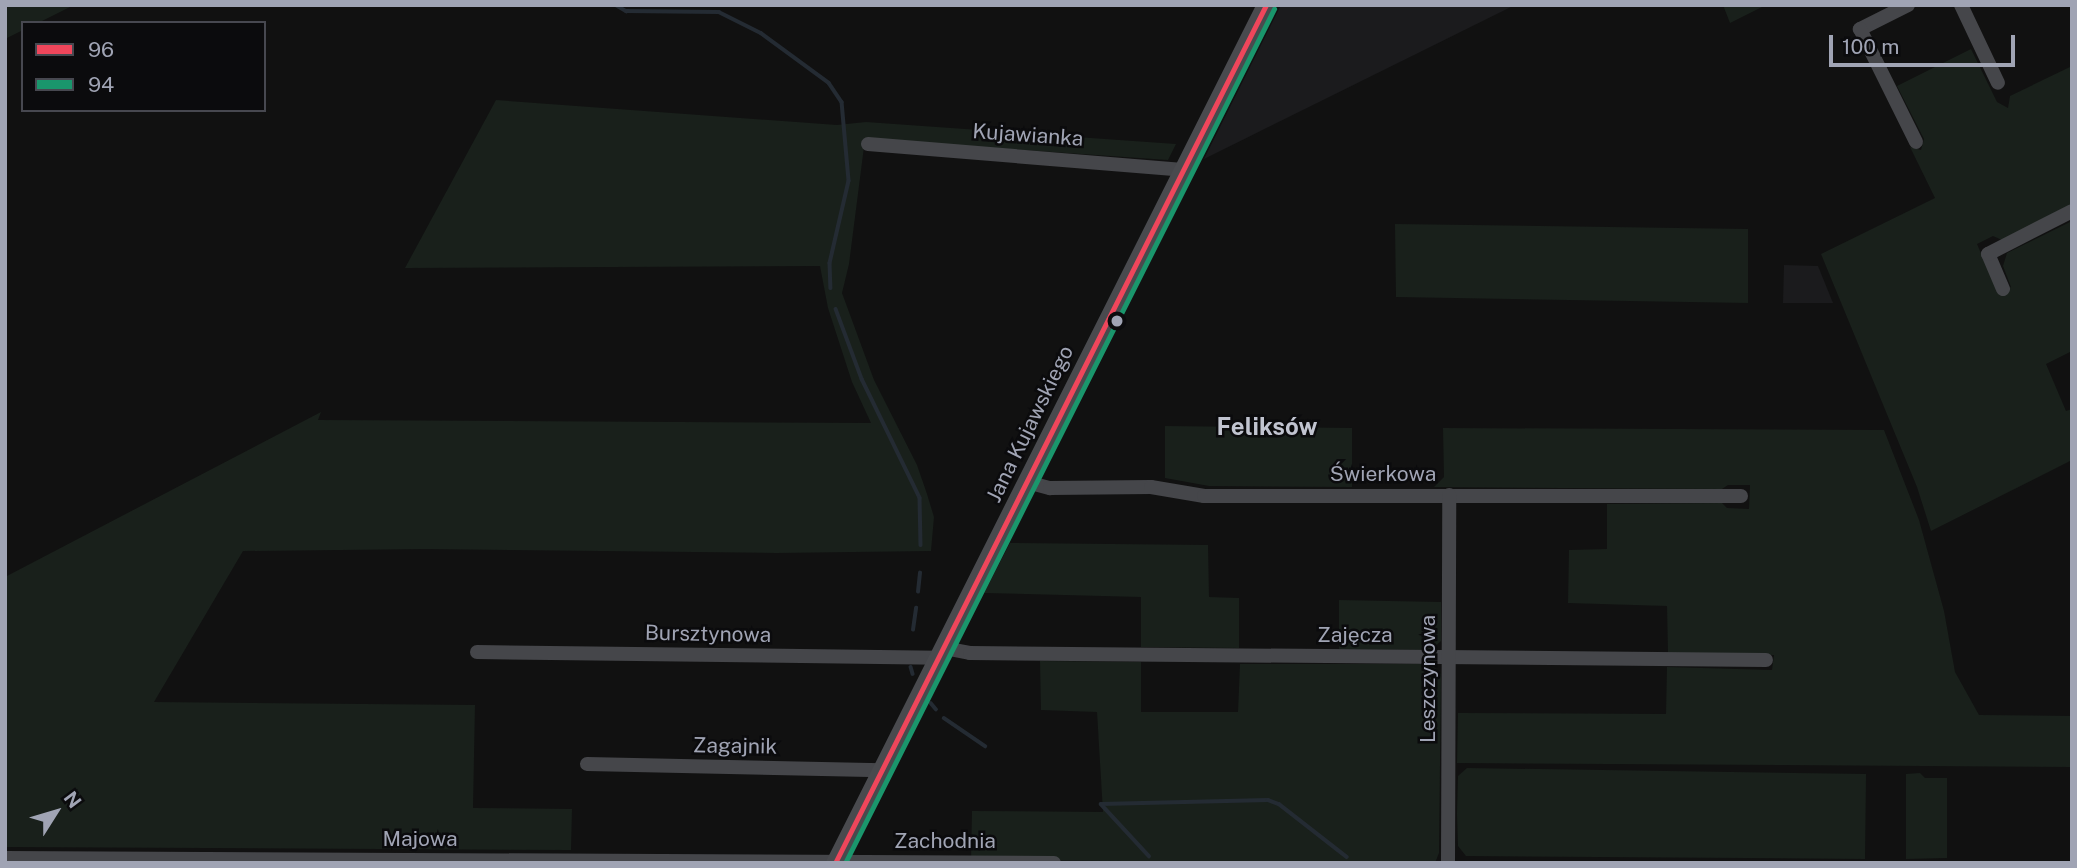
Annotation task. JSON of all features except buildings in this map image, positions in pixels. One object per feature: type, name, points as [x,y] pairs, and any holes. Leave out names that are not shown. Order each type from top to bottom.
[{"type":"main road","name":"Jana Kujawskiego","points":[[835,862],[1266,5]]},
{"type":"street","points":[[1908,5],[1860,29],[1916,142]]},
{"type":"street","points":[[1961,5],[1998,83]]},
{"type":"street","name":"Kujawianka","points":[[868,144],[1184,170]]},
{"type":"street","points":[[2003,289],[1988,254],[2072,211]]},
{"type":"street","name":"Świerkowa","points":[[1027,482],[1050,488],[1151,487],[1204,496],[1741,496]]},
{"type":"street","name":"Leszczynowa","points":[[1448,863],[1449,495]]},
{"type":"street","name":"Bursztynowa","points":[[477,652],[941,653]]},
{"type":"street","name":"Zajęcza","points":[[941,653],[1766,660]]},
{"type":"street","name":"Zagajnik","points":[[587,764],[882,770]]},
{"type":"street","name":"Majowa","points":[[5,858],[835,862]]},
{"type":"street","name":"Zachodnia","points":[[835,862],[1055,863]]},
{"type":"shaded area","points":[[5,5],[74,5],[42,21],[21,21],[21,31],[5,39]]},
{"type":"shaded area","points":[[1281,5],[1515,5],[1204,159]]},
{"type":"shaded area","points":[[1723,5],[1766,5],[1730,23]]},
{"type":"shaded area","points":[[1971,49],[1997,102],[2008,108],[2010,96],[2072,66],[2072,205],[2002,240],[1993,236],[1977,244],[1998,293],[2011,287],[2003,266],[2007,253],[2072,221],[2072,351],[2046,364],[2066,411],[2072,409],[2072,460],[1931,531],[1917,487],[1821,254],[1935,198],[1910,147],[1921,150],[1924,139],[1897,86]]},
{"type":"shaded area","points":[[496,100],[837,125],[866,122],[1176,144],[1168,160],[865,139],[849,264],[842,293],[874,380],[917,465],[934,517],[931,551],[243,551],[154,702],[475,705],[473,808],[572,809],[571,850],[5,847],[5,577],[321,412],[318,420],[871,423],[852,382],[828,308],[820,266],[405,268]]},
{"type":"shaded area","points":[[1395,224],[1748,229],[1748,303],[1396,297]]},
{"type":"shaded area","points":[[1784,265],[1818,266],[1833,303],[1783,303]]},
{"type":"shaded area","points":[[1165,426],[1352,428],[1352,487],[1209,486],[1165,478]]},
{"type":"shaded area","points":[[1443,428],[1884,430],[1919,520],[1944,611],[1955,672],[1979,715],[2072,716],[2072,767],[1457,763],[1458,713],[1666,714],[1667,667],[1772,670],[1774,655],[1668,653],[1667,606],[1568,603],[1569,550],[1607,549],[1607,504],[1722,503],[1727,508],[1749,509],[1750,485],[1728,485],[1722,489],[1434,487],[1444,477]]},
{"type":"shaded area","points":[[1010,543],[1208,545],[1209,597],[1239,598],[1239,648],[1141,647],[1141,597],[984,593]]},
{"type":"shaded area","points":[[1339,600],[1441,602],[1441,641],[1431,650],[1339,649]]},
{"type":"shaded area","points":[[1040,661],[1141,662],[1141,712],[1238,712],[1240,664],[1431,664],[1441,674],[1439,853],[1435,863],[971,860],[972,811],[1103,812],[1097,712],[1041,710]]},
{"type":"shaded area","points":[[1467,768],[1866,774],[1865,859],[1466,856],[1458,846],[1457,814],[1458,776]]},
{"type":"shaded area","points":[[1920,773],[1925,778],[1947,778],[1947,858],[1906,859],[1906,774]]},
{"type":"waterway","points":[[616,5],[626,11],[719,12],[761,33],[829,83],[842,102],[849,181],[830,263],[831,288]]},
{"type":"waterway","points":[[836,309],[862,379],[920,498],[921,545]]},
{"type":"waterway","points":[[918,592],[920,573]]},
{"type":"waterway","points":[[913,630],[916,608]]},
{"type":"waterway","points":[[911,667],[913,674]]},
{"type":"waterway","points":[[931,703],[936,709]]},
{"type":"waterway","points":[[944,718],[985,746]]},
{"type":"waterway","points":[[1101,804],[1268,800],[1279,804],[1347,857]]},
{"type":"waterway","points":[[1101,804],[1149,856]]},
{"type":"transit line","name":"96","points":[[835,863],[1266,5]]},
{"type":"transit line","name":"94","points":[[845,863],[1274,9]]},
{"type":"district","name":"Feliksów","points":[[1267,427]]}]
